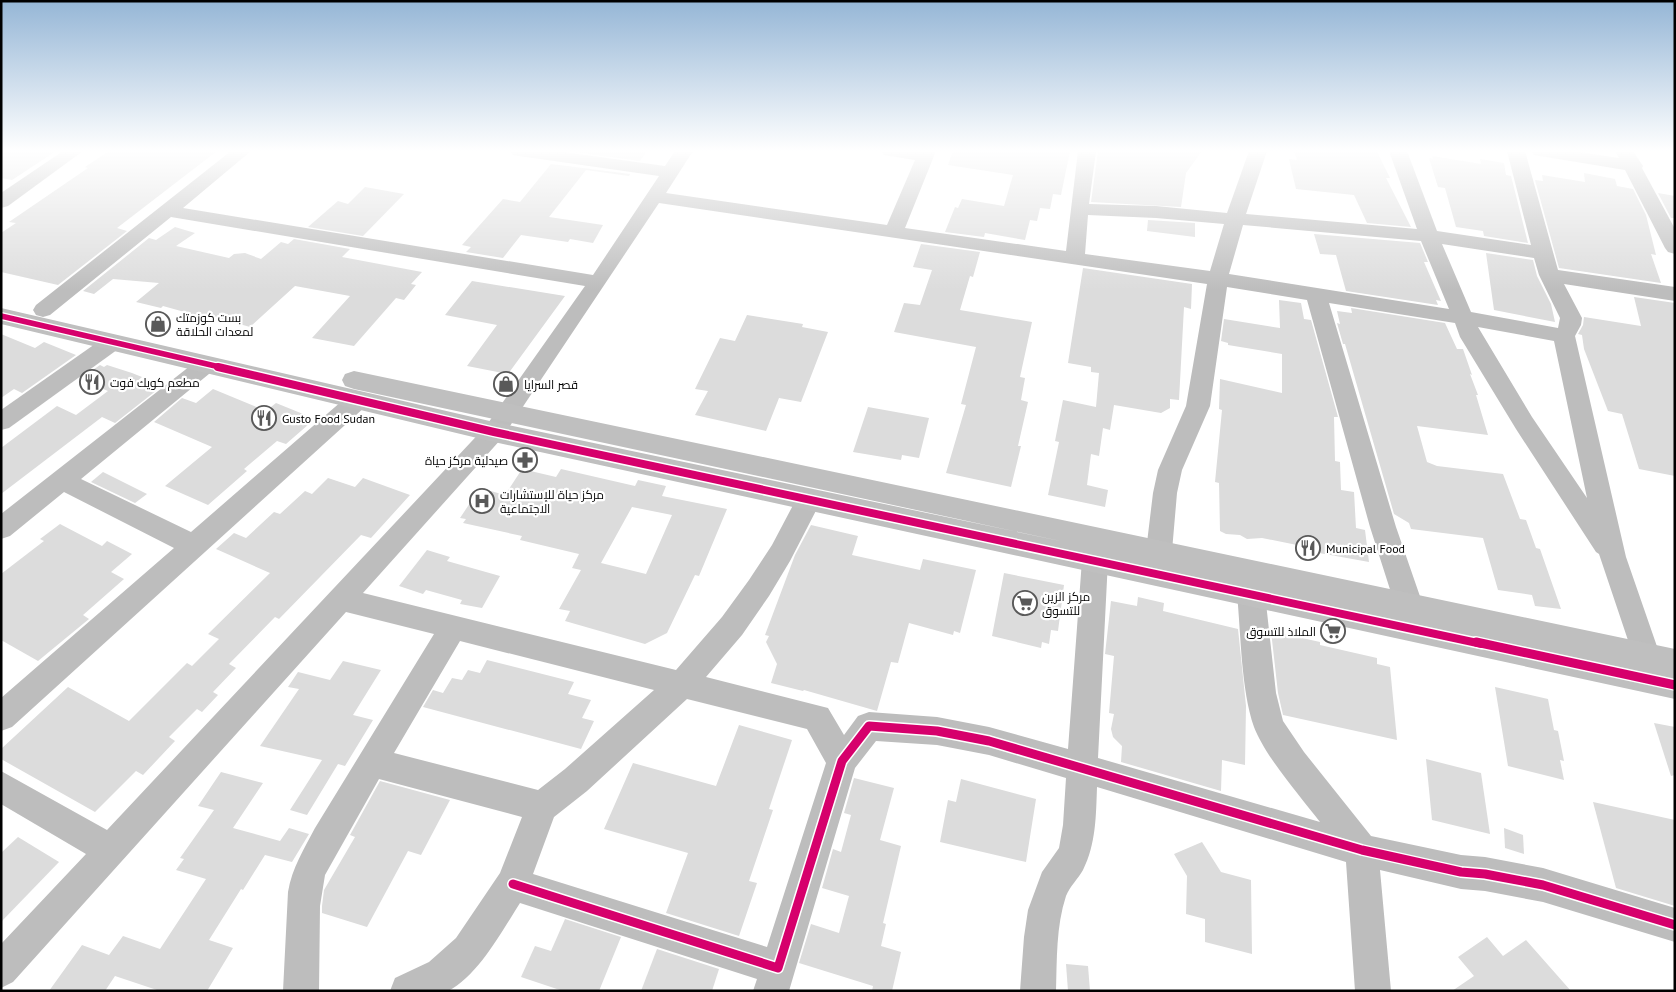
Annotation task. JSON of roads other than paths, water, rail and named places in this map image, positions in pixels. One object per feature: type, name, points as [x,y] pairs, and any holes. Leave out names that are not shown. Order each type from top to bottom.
[{"type":"street","points":[[43,310],[183,197]]},
{"type":"street","points":[[1,970],[501,422],[654,197]]},
{"type":"street","points":[[656,197],[1218,279],[1464,318],[1564,336]]},
{"type":"street","points":[[894,232],[908,197]]},
{"type":"street","points":[[1075,259],[1081,197]]},
{"type":"street","points":[[1159,551],[1168,480],[1174,459],[1193,424],[1198,406],[1218,279],[1241,197]]},
{"type":"street","points":[[1415,197],[1471,337],[1482,358],[1613,557]]},
{"type":"street","points":[[1528,197],[1549,275],[1571,318],[1570,325],[1564,336],[1613,557],[1647,658]]},
{"type":"street","points":[[1649,197],[1675,248]]},
{"type":"street","points":[[1079,209],[1156,212],[1429,236],[1543,253]]},
{"type":"street","points":[[166,211],[598,282]]},
{"type":"street","points":[[1549,275],[1675,294]]},
{"type":"street","points":[[1316,295],[1380,520],[1409,605]]},
{"type":"street","points":[[1,300],[284,365],[501,422],[809,498],[1675,685]]},
{"type":"street","points":[[1,316],[358,400],[501,422],[1159,551],[1675,663]]},
{"type":"street","points":[[1,422],[113,342]]},
{"type":"street","points":[[1,529],[207,364]]},
{"type":"street","points":[[1,717],[358,400]]},
{"type":"street","points":[[62,480],[195,546]]},
{"type":"street","points":[[408,991],[442,975],[468,950],[513,884],[542,807],[576,780],[681,684],[732,626],[759,588],[809,498]]},
{"type":"street","points":[[1038,991],[1045,910],[1054,884],[1070,860],[1076,844],[1083,768],[1095,560]]},
{"type":"street","points":[[1251,594],[1261,694],[1270,726],[1293,762],[1362,850],[1373,991]]},
{"type":"street","points":[[341,598],[817,718],[842,761]]},
{"type":"street","points":[[302,991],[304,967],[302,920],[308,877],[326,839],[453,627]]},
{"type":"street","points":[[513,884],[774,980],[842,761],[869,726],[937,731],[989,741],[1362,850],[1461,872],[1543,886],[1675,924]]},
{"type":"street","points":[[372,762],[542,807]]},
{"type":"street","points":[[1,786],[110,850]]},
{"type":"place","name":"بست كوزمتك لمعدات الحلاقة","points":[[158,324]]},
{"type":"place","name":"مطعم كويك فوت","points":[[92,382]]},
{"type":"place","name":"قصر السرايا","points":[[506,384]]},
{"type":"place","name":"Gusto Food Sudan","points":[[264,418]]},
{"type":"place","name":"صيدلية مركز حياة","points":[[525,460]]},
{"type":"place","name":"مركز حياة للإستشارات الاجتماعية","points":[[482,501]]},
{"type":"place","name":"Municipal Food","points":[[1308,548]]},
{"type":"place","name":"مركز الزين للتسوق","points":[[1025,603]]},
{"type":"place","name":"الملاذ للتسوق","points":[[1333,631]]}]
